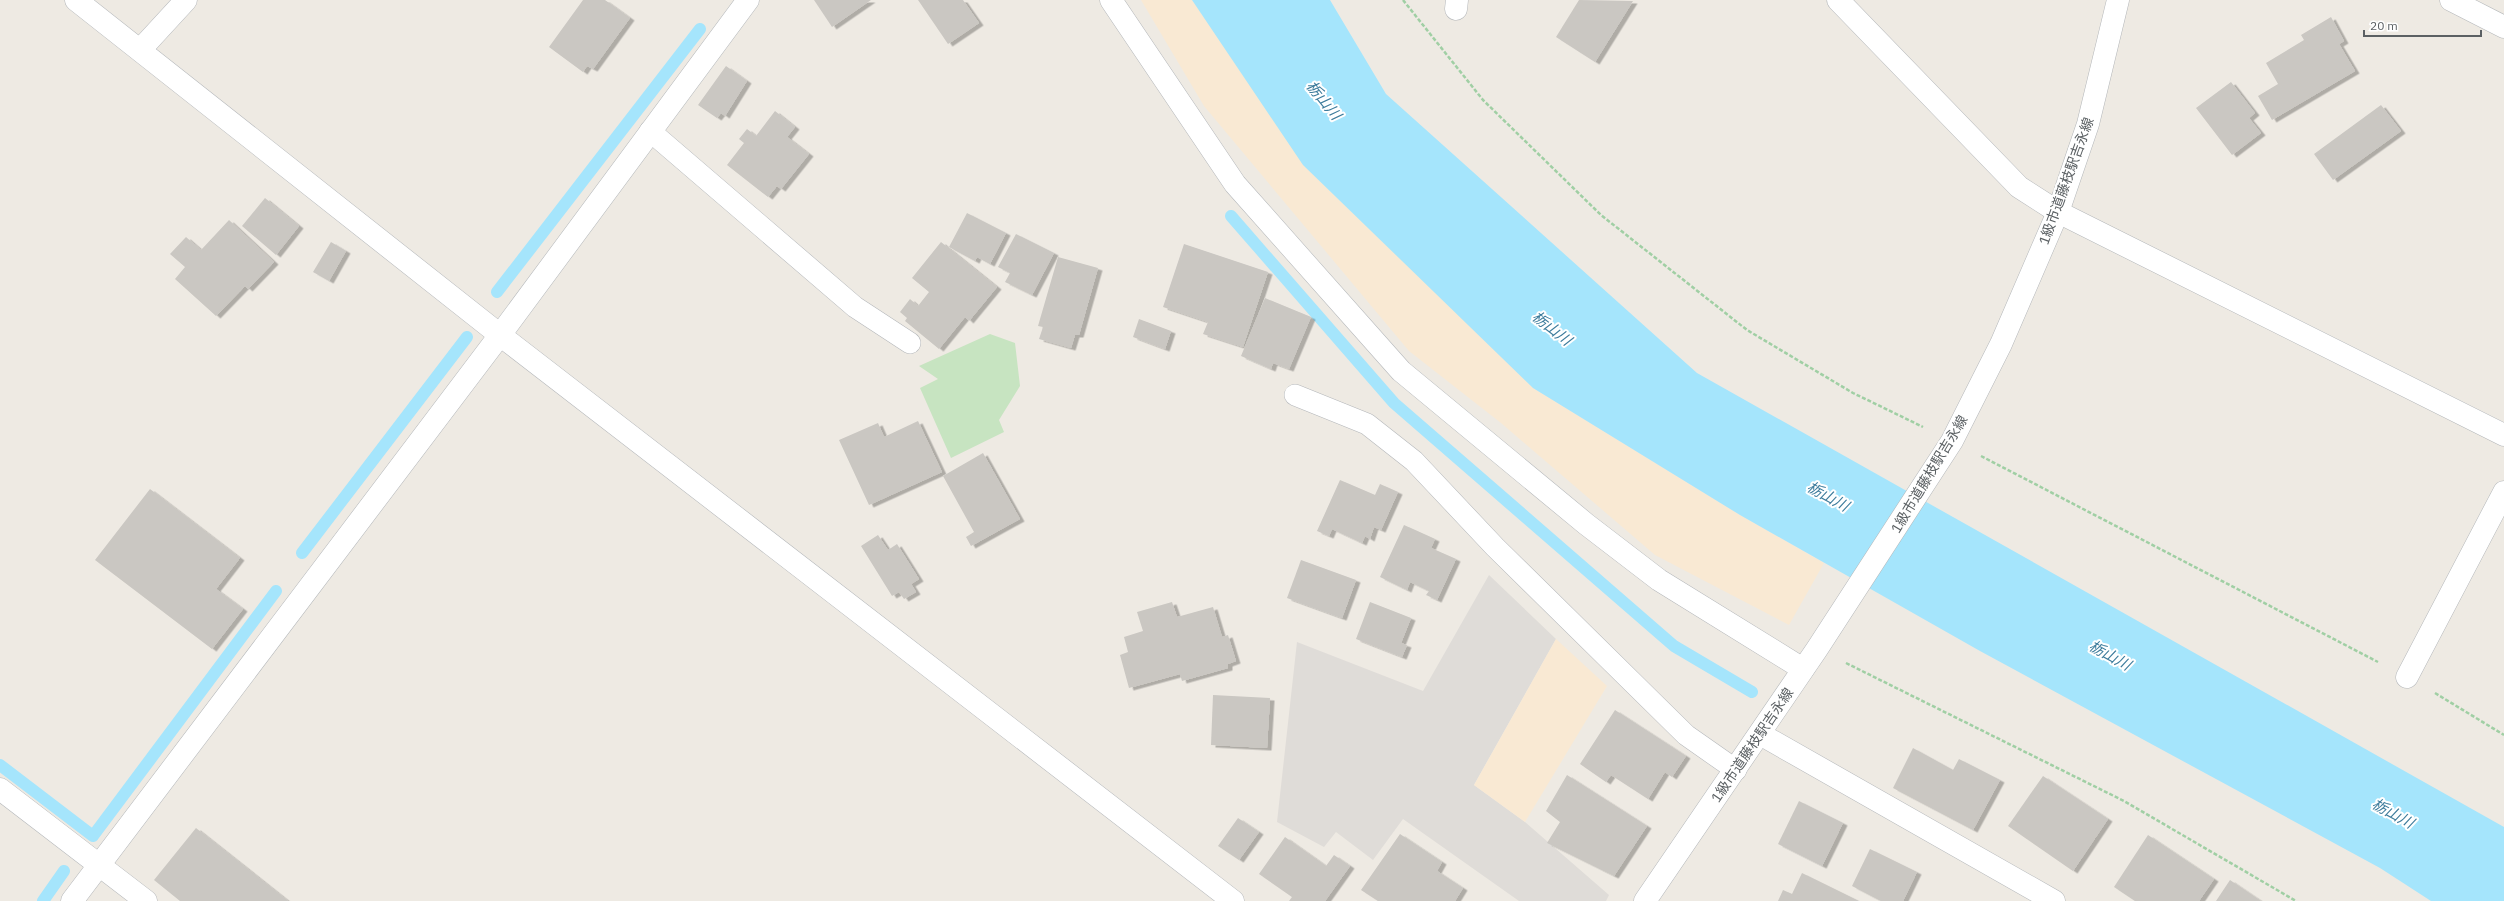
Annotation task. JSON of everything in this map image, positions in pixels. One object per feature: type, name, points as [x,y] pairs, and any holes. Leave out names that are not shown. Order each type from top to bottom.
[{"type":"street","points":[[76,0],[500,335],[1233,901]]},
{"type":"street","points":[[140,50],[186,0]]},
{"type":"street","points":[[72,901],[500,335],[748,0]]},
{"type":"street","points":[[1111,0],[1235,184],[1401,371],[1586,524],[1659,580],[1803,669]]},
{"type":"street","points":[[1838,0],[2019,186],[2058,212],[2504,435]]},
{"type":"street","name":"1級市道藤枝駅吉永線","points":[[1645,901],[1818,649],[1952,441],[2001,344],[2058,212],[2088,124],[2118,0]]},
{"type":"street","points":[[2451,0],[2504,27]]},
{"type":"street","points":[[2407,677],[2504,492]]},
{"type":"street","points":[[1760,734],[2054,901]]},
{"type":"street","points":[[0,789],[146,901]]},
{"type":"lane","points":[[650,132],[855,306],[910,342]]},
{"type":"lane","points":[[1295,395],[1367,424],[1414,461],[1495,546],[1686,735],[1736,770]]},
{"type":"path","points":[[1403,0],[1484,100],[1601,215],[1747,330],[1853,393],[1952,441],[2407,677],[2504,735]]},
{"type":"path","points":[[1818,649],[2124,801],[2296,901]]},
{"type":"shaded area","points":[[1489,575],[1556,639],[1474,785],[1525,822],[1609,895],[1606,901],[1519,901],[1403,819],[1373,860],[1336,832],[1324,847],[1277,822],[1297,642],[1423,691]]},
{"type":"green space","points":[[990,334],[1015,343],[1020,386],[999,420],[1004,432],[951,458],[920,388],[938,379],[919,366]]},
{"type":"sand","points":[[1141,0],[1192,0],[1533,388],[1740,515],[1824,563],[1789,625],[1655,555],[1501,423],[1409,351],[1204,106]]},
{"type":"sand","points":[[1556,639],[1607,686],[1525,822],[1474,785]]},
{"type":"water","name":"栃山川","points":[[1192,0],[1330,0],[1386,94],[1697,373],[2504,827],[2504,901],[2431,901],[2380,868],[1980,651],[1740,515],[1533,388],[1303,165]]},
{"type":"building","points":[[583,0],[605,0],[630,18],[593,69],[587,66],[583,72],[549,47]]},
{"type":"building","points":[[814,0],[871,0],[832,27]]},
{"type":"building","points":[[918,0],[963,0],[979,23],[948,44]]},
{"type":"building","points":[[1579,0],[1633,1],[1595,62],[1556,37]]},
{"type":"building","points":[[2331,17],[2344,41],[2339,44],[2355,71],[2272,120],[2258,96],[2278,84],[2266,63],[2304,40],[2301,35]]},
{"type":"building","points":[[726,66],[747,81],[725,116],[721,113],[717,118],[698,105]]},
{"type":"building","points":[[2231,82],[2255,113],[2249,118],[2261,133],[2232,155],[2196,108]]},
{"type":"building","points":[[2381,105],[2401,131],[2333,180],[2314,154]]},
{"type":"building","points":[[775,111],[795,127],[787,137],[809,154],[781,189],[777,186],[768,197],[727,165],[744,143],[739,139],[747,129],[756,136]]},
{"type":"building","points":[[265,198],[299,226],[276,255],[242,226]]},
{"type":"building","points":[[967,213],[1006,233],[990,264],[977,257],[975,261],[949,247]]},
{"type":"building","points":[[229,220],[274,262],[248,289],[245,286],[216,316],[175,279],[185,267],[170,254],[186,237],[201,250]]},
{"type":"building","points":[[1016,234],[1054,253],[1032,295],[1005,282],[1010,273],[998,267]]},
{"type":"building","points":[[331,242],[346,251],[329,281],[313,272]]},
{"type":"building","points":[[941,242],[997,287],[969,321],[965,317],[939,349],[905,321],[907,318],[900,312],[910,299],[918,306],[929,292],[912,278]]},
{"type":"building","points":[[1184,244],[1268,272],[1243,347],[1203,334],[1208,322],[1163,307]]},
{"type":"building","points":[[1058,257],[1098,268],[1079,335],[1075,335],[1071,348],[1039,339],[1043,327],[1038,326]]},
{"type":"building","points":[[1265,298],[1311,317],[1289,369],[1273,363],[1271,369],[1241,356]]},
{"type":"building","points":[[1139,319],[1171,331],[1165,349],[1133,337]]},
{"type":"building","points":[[918,421],[942,472],[869,505],[839,440],[878,423],[884,437]]},
{"type":"building","points":[[983,453],[1020,519],[971,546],[966,537],[974,532],[943,476]]},
{"type":"building","points":[[1340,480],[1375,495],[1380,484],[1398,492],[1381,530],[1374,527],[1370,539],[1365,536],[1362,543],[1332,529],[1329,536],[1317,531]]},
{"type":"building","points":[[150,489],[240,558],[216,589],[243,609],[212,649],[95,560]]},
{"type":"building","points":[[1404,525],[1435,539],[1431,548],[1456,559],[1437,600],[1426,595],[1429,591],[1410,582],[1407,590],[1380,577]]},
{"type":"building","points":[[878,535],[888,550],[897,544],[919,579],[911,584],[916,592],[904,599],[899,592],[892,596],[861,546]]},
{"type":"building","points":[[1301,560],[1356,580],[1342,618],[1287,598]]},
{"type":"building","points":[[1172,602],[1177,617],[1213,607],[1222,637],[1228,635],[1236,661],[1228,664],[1228,668],[1182,681],[1180,674],[1129,688],[1120,655],[1128,652],[1124,637],[1143,631],[1137,612]]},
{"type":"building","points":[[1370,602],[1411,618],[1401,643],[1407,645],[1402,657],[1356,639]]},
{"type":"building","points":[[1213,695],[1270,698],[1267,748],[1211,745]]},
{"type":"building","points":[[1615,710],[1686,756],[1672,777],[1665,772],[1648,799],[1611,775],[1606,782],[1580,764]]},
{"type":"building","points":[[1913,748],[1953,770],[1959,759],[2000,780],[1973,830],[1893,788]]},
{"type":"building","points":[[1567,775],[1647,826],[1614,876],[1547,843],[1560,822],[1546,811]]},
{"type":"building","points":[[2043,776],[2108,819],[2073,871],[2008,826]]},
{"type":"building","points":[[1799,801],[1843,823],[1822,866],[1778,844]]},
{"type":"building","points":[[1238,818],[1259,832],[1239,860],[1218,846]]},
{"type":"building","points":[[196,828],[288,901],[180,901],[154,880]]},
{"type":"building","points":[[1400,834],[1442,862],[1437,871],[1463,888],[1455,901],[1378,901],[1361,890]]},
{"type":"building","points":[[2148,835],[2214,879],[2199,901],[2135,901],[2114,887]]},
{"type":"building","points":[[1285,837],[1326,866],[1334,855],[1350,866],[1325,901],[1289,901],[1292,897],[1259,874]]},
{"type":"building","points":[[1870,849],[1917,872],[1903,901],[1881,901],[1852,886]]},
{"type":"building","points":[[1802,873],[1859,901],[1778,901],[1783,890],[1792,894]]},
{"type":"building","points":[[2230,880],[2261,901],[2216,901]]},
{"type":"waterway","points":[[497,292],[700,29]]},
{"type":"waterway","points":[[1231,216],[1394,403],[1674,646],[1752,692]]},
{"type":"waterway","points":[[302,553],[467,337]]},
{"type":"waterway","points":[[0,765],[93,836],[276,591]]},
{"type":"waterway","points":[[43,901],[64,871]]}]
